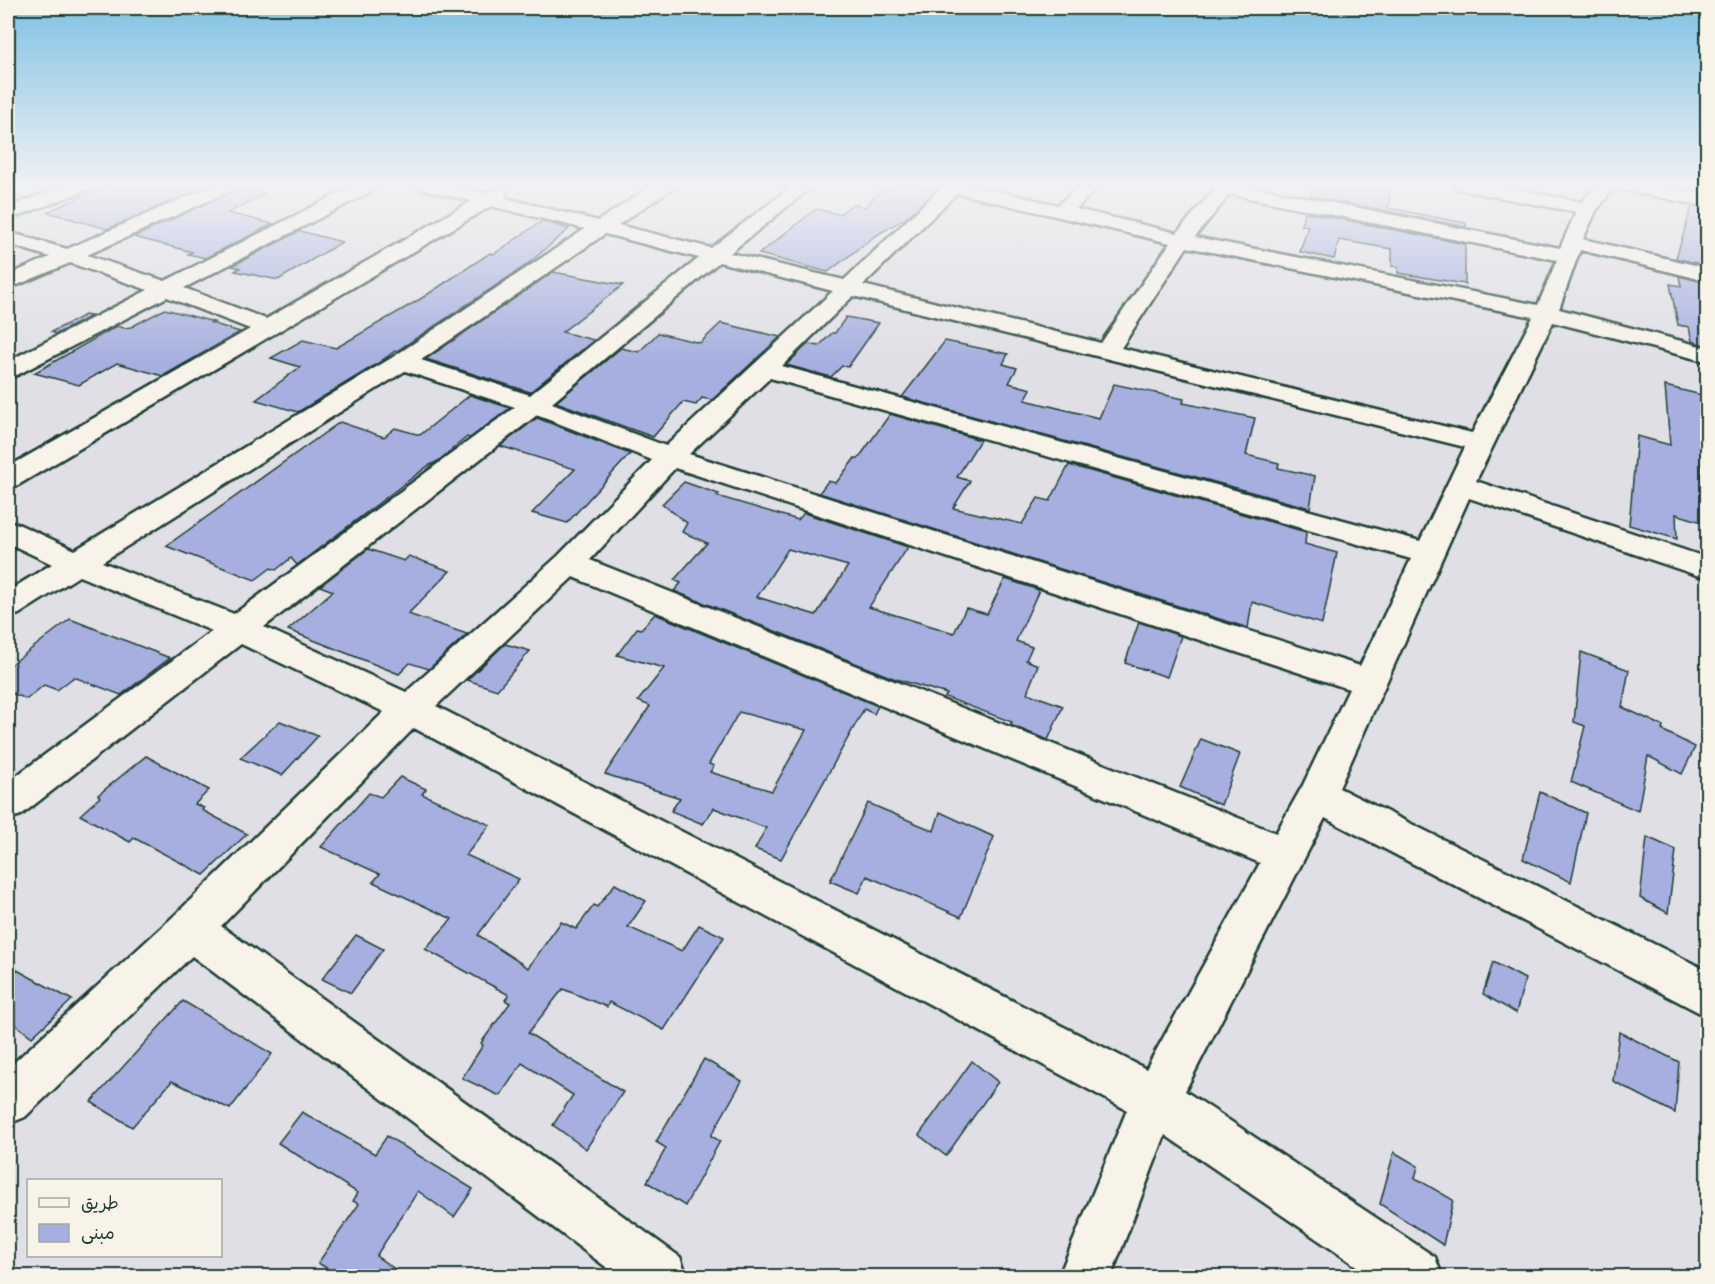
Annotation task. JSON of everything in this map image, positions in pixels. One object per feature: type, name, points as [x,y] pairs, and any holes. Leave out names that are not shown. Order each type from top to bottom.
[{"type":"street","points":[[30,244],[67,254],[164,288],[266,327]]},
{"type":"street","points":[[8,283],[90,244]]},
{"type":"street","points":[[8,369],[252,244]]},
{"type":"street","points":[[8,479],[412,244]]},
{"type":"street","points":[[8,606],[402,362],[578,244]]},
{"type":"street","points":[[669,244],[1480,443]]},
{"type":"street","points":[[8,803],[534,405],[729,244]]},
{"type":"street","points":[[8,1100],[190,929],[410,709],[569,562],[670,458],[765,369],[891,244]]},
{"type":"street","points":[[1107,351],[1179,244]]},
{"type":"street","points":[[1202,244],[1546,313],[1707,355]]},
{"type":"street","points":[[1542,244],[1707,275]]},
{"type":"street","points":[[1085,1276],[1155,1099],[1317,795],[1460,485],[1546,313],[1573,244]]},
{"type":"street","points":[[402,362],[534,405],[670,458],[1369,682]]},
{"type":"street","points":[[765,369],[1429,554]]},
{"type":"street","points":[[1460,485],[1707,569]]},
{"type":"street","points":[[8,531],[75,563],[238,629],[410,709],[1155,1099],[1416,1276]]},
{"type":"street","points":[[569,562],[1286,855]]},
{"type":"street","points":[[1317,795],[1707,994]]},
{"type":"street","points":[[190,929],[661,1276]]},
{"type":"building","points":[[161,244],[233,244],[205,258],[188,254],[192,252]]},
{"type":"building","points":[[275,244],[339,244],[278,280],[235,271],[240,268],[232,266]]},
{"type":"building","points":[[509,244],[551,244],[524,267],[377,364],[298,412],[256,400],[300,367],[271,358],[303,340],[336,348],[422,298],[490,253],[494,254]]},
{"type":"building","points":[[772,244],[865,244],[828,272],[759,254]]},
{"type":"building","points":[[1302,244],[1338,244],[1334,259],[1300,252]]},
{"type":"building","points":[[1362,244],[1465,244],[1465,284],[1398,273],[1398,267],[1392,266],[1392,249]]},
{"type":"building","points":[[1680,244],[1707,244],[1707,266],[1676,258]]},
{"type":"building","points":[[553,272],[623,285],[562,332],[594,340],[530,392],[426,359]]},
{"type":"building","points":[[1679,276],[1707,283],[1707,346],[1692,341],[1689,327],[1678,325],[1670,284],[1681,286]]},
{"type":"building","points":[[165,309],[214,322],[211,323],[240,332],[163,376],[117,363],[79,385],[34,373],[117,326],[131,327]]},
{"type":"building","points":[[85,315],[91,316],[56,334],[51,332]]},
{"type":"building","points":[[846,317],[879,323],[848,367],[842,366],[831,377],[786,365],[808,344],[819,346],[832,333],[835,333]]},
{"type":"building","points":[[721,323],[780,337],[712,400],[702,398],[696,405],[683,402],[653,437],[556,402],[621,348],[639,352],[658,333],[700,343]]},
{"type":"building","points":[[945,341],[1008,354],[1003,364],[1017,368],[1009,383],[1031,389],[1025,400],[1099,418],[1114,384],[1184,399],[1183,403],[1255,418],[1246,455],[1279,463],[1278,468],[1315,476],[1310,508],[902,397]]},
{"type":"building","points":[[1665,386],[1706,396],[1707,454],[1701,452],[1702,522],[1676,514],[1677,539],[1629,525],[1637,436],[1670,445]]},
{"type":"building","points":[[470,395],[510,408],[470,438],[467,437],[297,565],[291,558],[276,570],[271,568],[255,580],[166,546],[340,422],[384,437],[395,428],[420,435]]},
{"type":"building","points":[[890,414],[980,440],[957,477],[970,481],[953,508],[1022,524],[1038,498],[1050,501],[1069,465],[1306,532],[1305,544],[1337,553],[1322,624],[1252,602],[1248,628],[819,493],[828,481],[836,483],[855,458],[858,459]]},
{"type":"building","points":[[537,418],[630,454],[567,523],[532,513],[575,469],[500,446]]},
{"type":"building","points":[[684,482],[719,494],[717,496],[798,520],[804,513],[908,547],[869,607],[954,633],[966,608],[987,614],[1005,579],[1039,590],[1016,641],[1032,647],[1026,660],[1038,665],[1027,693],[1063,706],[1048,740],[1010,725],[1012,722],[945,697],[947,694],[893,678],[674,591],[681,583],[674,580],[707,543],[682,532],[687,523],[662,504]],"holes":[[[788,549],[848,566],[816,615],[757,597]]]},
{"type":"building","points":[[368,549],[404,561],[409,556],[450,571],[408,614],[467,634],[429,669],[410,663],[399,674],[288,630],[333,591],[320,586]]},
{"type":"building","points":[[655,614],[878,706],[874,714],[864,709],[781,859],[755,849],[766,828],[714,808],[703,824],[671,811],[680,798],[605,774],[650,706],[638,701],[664,668],[617,655],[637,628],[641,629]],"holes":[[[739,712],[806,730],[772,791],[710,772],[714,766],[709,764]]]},
{"type":"building","points":[[70,619],[170,658],[121,695],[74,677],[57,690],[44,685],[27,699],[8,692],[8,667]]},
{"type":"building","points":[[1139,622],[1181,636],[1167,677],[1125,663]]},
{"type":"building","points":[[505,644],[530,651],[497,690],[467,680]]},
{"type":"building","points":[[1581,652],[1629,670],[1622,707],[1663,726],[1662,730],[1695,747],[1682,774],[1648,756],[1638,811],[1571,782],[1585,726],[1574,722]]},
{"type":"building","points":[[280,721],[318,736],[282,775],[240,758]]},
{"type":"building","points":[[1201,739],[1240,754],[1221,805],[1180,787]]},
{"type":"building","points":[[146,756],[209,790],[195,804],[247,834],[204,875],[134,838],[130,842],[80,815],[100,797],[98,795]]},
{"type":"building","points":[[400,777],[426,789],[422,794],[490,825],[466,855],[519,879],[478,935],[528,968],[561,922],[576,929],[594,905],[597,907],[615,884],[646,901],[628,927],[682,951],[699,925],[724,937],[664,1030],[609,1002],[607,1007],[563,989],[528,1033],[623,1092],[586,1149],[553,1125],[573,1095],[522,1063],[500,1096],[462,1078],[483,1045],[481,1043],[510,1003],[505,1000],[509,995],[425,949],[452,919],[373,882],[380,874],[321,847],[369,793],[381,797]]},
{"type":"building","points":[[1540,792],[1586,813],[1571,882],[1523,859]]},
{"type":"building","points":[[868,803],[934,831],[940,812],[994,837],[961,917],[867,876],[859,893],[830,881]]},
{"type":"building","points":[[1647,837],[1676,850],[1668,913],[1640,898]]},
{"type":"building","points":[[356,935],[383,949],[351,993],[322,979]]},
{"type":"building","points":[[1493,962],[1525,979],[1516,1013],[1483,994]]},
{"type":"building","points":[[8,965],[72,1000],[32,1037],[8,1019]]},
{"type":"building","points":[[183,1001],[272,1054],[230,1109],[172,1081],[132,1127],[91,1102]]},
{"type":"building","points":[[1619,1032],[1679,1062],[1675,1113],[1613,1081]]},
{"type":"building","points":[[704,1059],[742,1081],[711,1136],[720,1141],[685,1206],[647,1182],[666,1148],[656,1142]]},
{"type":"building","points":[[972,1061],[998,1082],[946,1156],[919,1135]]},
{"type":"building","points":[[302,1112],[375,1154],[387,1136],[473,1189],[454,1217],[418,1191],[376,1256],[405,1276],[340,1276],[318,1263],[359,1204],[353,1201],[358,1193],[278,1143]]},
{"type":"building","points":[[1394,1152],[1418,1166],[1415,1178],[1453,1200],[1443,1245],[1380,1204]]}]
